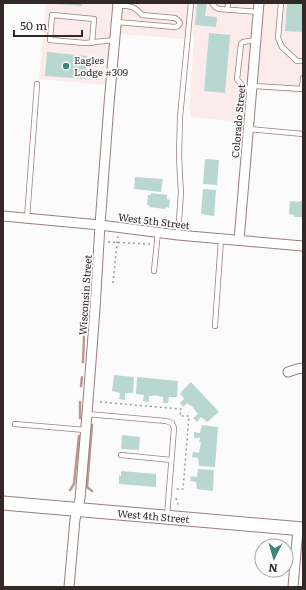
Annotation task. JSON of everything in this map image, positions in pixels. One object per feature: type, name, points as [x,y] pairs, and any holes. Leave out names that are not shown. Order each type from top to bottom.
[{"type":"street","name":"Wisconsin Street","points":[[69,587],[75,519],[80,499],[109,104],[118,4]]},
{"type":"street","name":"Colorado Street","points":[[239,240],[259,8]]},
{"type":"street","name":"West 5th Street","points":[[3,216],[100,225],[178,235],[303,246]]},
{"type":"street","points":[[288,372],[303,368]]},
{"type":"street","name":"West 4th Street","points":[[3,503],[300,529]]},
{"type":"street","points":[[293,587],[300,529]]},
{"type":"lane","points":[[178,235],[182,192],[179,155],[180,117],[191,3]]},
{"type":"lane","points":[[212,3],[215,8],[227,10],[259,8]]},
{"type":"lane","points":[[227,10],[228,3]]},
{"type":"lane","points":[[281,3],[278,38],[282,47],[297,61],[303,61]]},
{"type":"lane","points":[[117,22],[175,27],[180,23],[175,18],[142,15],[136,8],[118,4]]},
{"type":"lane","points":[[92,43],[94,19],[52,15],[50,40],[92,43],[115,40]]},
{"type":"lane","points":[[256,40],[243,42],[241,44],[237,79],[244,88],[302,89],[303,78]]},
{"type":"lane","points":[[27,218],[37,84]]},
{"type":"lane","points":[[248,129],[303,134]]},
{"type":"lane","points":[[154,272],[158,232]]},
{"type":"lane","points":[[215,326],[221,239]]},
{"type":"lane","points":[[87,414],[166,420],[172,423],[174,428],[167,518]]},
{"type":"lane","points":[[16,424],[85,430]]},
{"type":"lane","points":[[121,456],[171,460]]},
{"type":"path","points":[[113,283],[118,242],[118,228]]},
{"type":"path","points":[[100,241],[157,244]]},
{"type":"path","points":[[100,402],[181,408],[180,416],[189,416],[183,489],[175,488],[175,492]]},
{"type":"path","points":[[175,496],[178,508]]},
{"type":"shaded area","points":[[37,3],[114,3],[107,85],[39,79],[46,4]]},
{"type":"shaded area","points":[[124,3],[189,3],[185,39],[121,34]]},
{"type":"shaded area","points":[[194,3],[254,3],[244,122],[190,117],[190,93],[194,38],[192,27]]},
{"type":"shaded area","points":[[265,3],[303,3],[303,94],[257,90]]},
{"type":"building","points":[[82,3],[82,6],[57,4]]},
{"type":"building","points":[[197,3],[207,3],[205,16],[217,17],[216,27],[195,25]]},
{"type":"building","points":[[287,3],[303,3],[303,32],[285,31]]},
{"type":"building","points":[[209,33],[230,35],[225,93],[204,91]]},
{"type":"building","name":"Eagles Lodge #309","points":[[47,52],[87,56],[85,79],[45,76]]},
{"type":"building","points":[[205,159],[219,160],[217,185],[203,184]]},
{"type":"building","points":[[135,177],[163,179],[161,192],[134,189]]},
{"type":"building","points":[[203,189],[216,190],[214,216],[201,214]]},
{"type":"building","points":[[151,193],[167,195],[167,199],[170,200],[169,208],[149,207],[149,205],[147,205],[148,195],[151,195]]},
{"type":"building","points":[[290,201],[303,201],[303,217],[294,217],[294,215],[289,214]]},
{"type":"building","points":[[114,375],[134,377],[133,393],[125,393],[125,400],[119,399],[120,393],[112,391]]},
{"type":"building","points":[[137,377],[178,381],[177,397],[169,397],[168,403],[163,403],[163,397],[153,395],[149,396],[149,402],[143,401],[144,395],[136,394]]},
{"type":"building","points":[[191,382],[219,412],[207,422],[201,417],[197,422],[193,418],[198,414],[191,405],[190,406],[188,403],[183,407],[180,403],[184,399],[180,393]]},
{"type":"building","points":[[202,425],[218,427],[215,467],[199,466],[198,458],[192,457],[193,452],[199,453],[201,442],[199,442],[200,438],[194,438],[194,432],[200,433]]},
{"type":"building","points":[[122,435],[140,437],[139,450],[121,449]]},
{"type":"building","points":[[198,469],[214,470],[213,491],[197,489],[196,482],[190,481],[191,476],[197,477]]},
{"type":"building","points":[[121,471],[156,474],[156,487],[119,484],[119,475],[121,476]]},
{"type":"waterway","points":[[88,302],[92,257]]},
{"type":"waterway","points":[[83,362],[84,337]]},
{"type":"waterway","points":[[81,386],[82,377]]},
{"type":"waterway","points":[[80,402],[80,418]]},
{"type":"waterway","points":[[92,425],[87,487],[92,491]]},
{"type":"waterway","points":[[70,490],[74,484],[79,436]]},
{"type":"place","name":"Eagles Lodge #309","points":[[66,66]]}]
